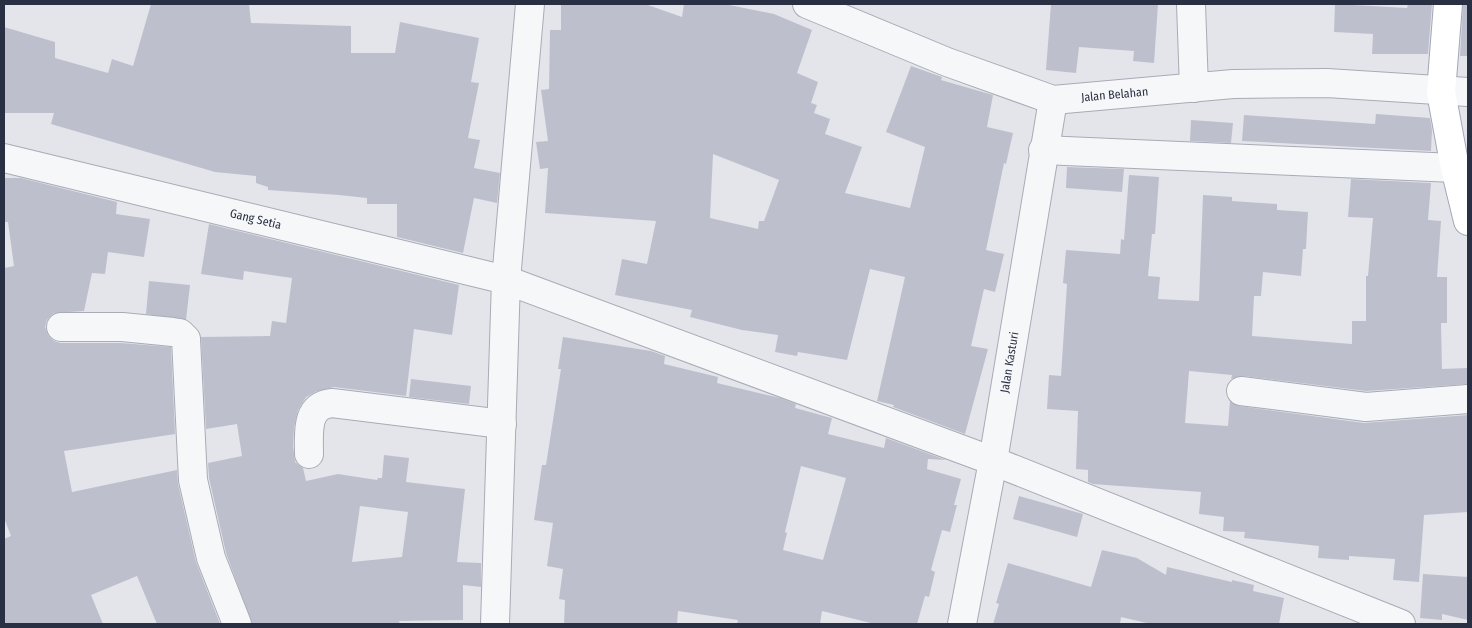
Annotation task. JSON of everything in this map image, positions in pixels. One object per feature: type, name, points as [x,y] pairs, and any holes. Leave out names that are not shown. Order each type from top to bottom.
[{"type":"main road","points":[[1448,4],[1441,92],[1455,168],[1468,221]]},
{"type":"street","points":[[495,624],[506,280],[530,4]]},
{"type":"street","name":"Jalan Belahan","points":[[807,4],[947,62],[1053,100],[1233,84],[1327,83],[1441,92],[1468,92]]},
{"type":"street","points":[[1191,4],[1194,88]]},
{"type":"street","name":"Jalan Kasturi","points":[[962,624],[993,461],[1043,150],[1053,100]]},
{"type":"street","points":[[1043,150],[1455,168]]},
{"type":"street","name":"Gang Setia","points":[[4,158],[506,280],[993,461],[1401,624]]},
{"type":"street","points":[[61,327],[122,327],[173,332],[186,339],[193,480],[211,558],[237,624]]},
{"type":"street","points":[[1241,391],[1366,408],[1468,399]]},
{"type":"street","points":[[309,454],[310,420],[315,409],[322,404],[332,403],[502,424]]},
{"type":"building","points":[[151,4],[249,4],[251,23],[351,26],[351,53],[395,53],[400,22],[479,38],[471,82],[479,83],[468,138],[480,140],[474,168],[500,173],[497,203],[474,198],[463,253],[397,237],[397,204],[367,204],[367,198],[268,190],[268,187],[256,183],[256,176],[215,172],[51,124],[54,113],[5,113],[4,27],[55,42],[55,58],[108,73],[112,59],[133,66]]},
{"type":"building","points":[[561,4],[645,4],[682,17],[684,4],[724,4],[774,14],[812,30],[797,73],[818,82],[811,103],[817,105],[814,113],[830,119],[825,134],[862,147],[845,193],[910,208],[925,147],[886,132],[911,66],[942,77],[941,80],[993,95],[987,127],[1013,133],[1006,164],[1004,163],[986,250],[1004,254],[995,292],[984,289],[971,346],[988,349],[965,434],[893,407],[894,405],[877,401],[905,277],[870,269],[847,360],[798,352],[797,356],[775,352],[778,335],[742,330],[690,317],[692,310],[615,295],[622,259],[647,264],[656,221],[545,213],[548,168],[540,169],[536,142],[548,141],[541,90],[549,89],[550,30],[561,30]],"holes":[[[713,154],[779,180],[764,221],[759,221],[758,229],[710,218]]]},
{"type":"building","points":[[1051,4],[1158,4],[1154,63],[1133,61],[1134,51],[1079,47],[1076,73],[1046,70]]},
{"type":"building","points":[[1335,4],[1407,8],[1408,4],[1432,4],[1428,54],[1372,54],[1373,34],[1334,32]]},
{"type":"building","points":[[1463,4],[1468,4],[1468,56],[1460,56]]},
{"type":"building","points":[[1376,114],[1430,118],[1432,130],[1431,151],[1242,141],[1244,115],[1375,124]]},
{"type":"building","points":[[1191,120],[1233,123],[1231,143],[1190,141]]},
{"type":"building","points":[[1067,167],[1124,169],[1122,192],[1066,188]]},
{"type":"building","points":[[1129,175],[1159,177],[1155,234],[1152,234],[1148,276],[1160,277],[1158,299],[1199,301],[1203,195],[1232,197],[1232,201],[1277,204],[1277,210],[1308,212],[1306,249],[1303,249],[1301,276],[1263,272],[1261,296],[1254,296],[1252,336],[1352,344],[1352,321],[1366,321],[1366,276],[1368,276],[1373,218],[1348,217],[1351,179],[1431,183],[1428,220],[1441,221],[1437,277],[1447,277],[1447,323],[1441,323],[1442,369],[1468,368],[1468,384],[1366,391],[1243,376],[1231,379],[1232,375],[1189,371],[1185,423],[1228,426],[1230,401],[1239,406],[1364,423],[1468,415],[1468,512],[1424,515],[1419,582],[1393,580],[1395,559],[1349,556],[1349,560],[1318,558],[1319,546],[1244,538],[1245,532],[1223,531],[1224,517],[1199,514],[1201,492],[1093,484],[1088,482],[1088,470],[1076,469],[1078,411],[1047,409],[1049,375],[1061,376],[1067,284],[1063,283],[1066,250],[1120,254],[1121,239],[1124,240]]},
{"type":"building","points":[[4,178],[21,178],[117,202],[116,214],[150,219],[144,257],[108,252],[105,274],[92,273],[84,311],[54,313],[47,320],[45,327],[48,335],[54,341],[61,343],[121,343],[171,347],[175,434],[64,451],[72,492],[177,470],[178,484],[196,562],[220,624],[157,624],[137,576],[91,595],[103,624],[4,624],[4,539],[11,536],[4,518],[4,268],[14,266],[8,222],[4,222]]},
{"type":"building","points":[[209,224],[459,285],[452,335],[414,329],[406,396],[334,387],[315,392],[306,397],[298,410],[294,427],[293,446],[295,462],[303,468],[306,481],[338,474],[377,480],[382,478],[384,455],[409,458],[406,482],[465,489],[457,562],[481,563],[481,587],[463,585],[463,620],[399,621],[400,624],[252,624],[226,553],[209,478],[208,463],[242,456],[237,424],[206,429],[201,337],[270,336],[272,321],[286,323],[292,278],[244,271],[243,280],[201,274]],"holes":[[[360,506],[408,512],[402,557],[352,562]]]},
{"type":"building","points":[[149,281],[190,285],[186,320],[146,314]]},
{"type":"building","points":[[563,337],[651,351],[665,356],[664,364],[718,377],[717,383],[780,398],[796,404],[795,408],[832,418],[828,434],[884,448],[886,438],[946,460],[928,459],[927,469],[961,479],[954,505],[957,505],[950,532],[942,530],[931,570],[935,572],[929,597],[925,596],[917,624],[875,624],[822,611],[820,624],[737,624],[738,620],[678,611],[677,624],[564,624],[565,600],[559,599],[563,569],[547,566],[553,523],[534,520],[542,465],[546,465],[561,369],[558,369]],"holes":[[[801,466],[846,478],[823,560],[783,550],[787,533],[785,532]]]},
{"type":"building","points":[[411,379],[471,386],[469,404],[409,397]]},
{"type":"building","points":[[1019,496],[1083,514],[1077,537],[1013,519]]},
{"type":"building","points":[[1102,550],[1137,558],[1166,575],[1167,567],[1232,582],[1232,580],[1254,585],[1253,591],[1284,598],[1279,624],[1151,624],[1121,617],[1120,624],[993,624],[999,604],[996,603],[1008,563],[1091,587]]},
{"type":"building","points":[[1423,574],[1468,577],[1468,620],[1442,614],[1442,620],[1420,618]]}]
